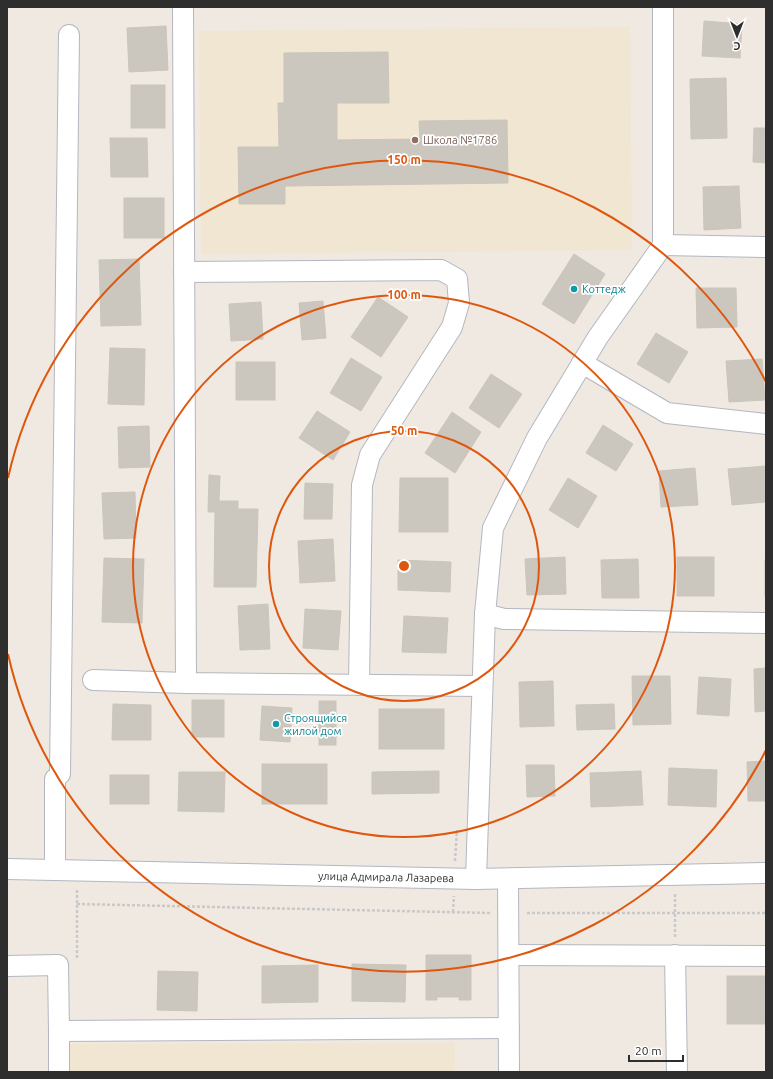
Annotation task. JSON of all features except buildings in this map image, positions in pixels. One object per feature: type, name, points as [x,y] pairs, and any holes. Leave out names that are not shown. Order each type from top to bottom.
[{"type":"street","points":[[183,7],[186,683]]},
{"type":"street","points":[[476,879],[485,614],[493,528],[537,438],[598,337],[663,245],[663,7]]},
{"type":"street","points":[[55,870],[69,35]]},
{"type":"street","points":[[663,245],[766,247]]},
{"type":"street","points":[[184,272],[441,270],[457,279],[459,303],[452,327],[370,455],[362,485],[359,685]]},
{"type":"street","points":[[582,364],[667,413],[766,424]]},
{"type":"street","points":[[485,614],[504,619],[766,623]]},
{"type":"street","points":[[93,680],[186,683],[482,686]]},
{"type":"street","name":"улица Адмирала Лазарева","points":[[7,869],[476,879],[766,873]]},
{"type":"street","points":[[508,879],[509,1072]]},
{"type":"street","points":[[508,955],[766,956]]},
{"type":"street","points":[[675,956],[677,1072]]},
{"type":"street","points":[[7,966],[58,965],[59,1072]]},
{"type":"street","points":[[58,1031],[509,1028]]},
{"type":"path","points":[[675,875],[675,956]]},
{"type":"path","points":[[77,889],[77,960]]},
{"type":"path","points":[[77,904],[508,913],[766,913]]},
{"type":"shaded area","name":"Школа №1786","points":[[630,27],[632,250],[201,254],[199,31]]},
{"type":"shaded area","points":[[455,1043],[455,1072],[69,1072],[69,1044]]},
{"type":"place","name":"Школа №1786","points":[[415,140]]},
{"type":"place","name":"Коттедж","points":[[574,289]]},
{"type":"place","name":"Строящийся жилой дом","points":[[276,724]]}]
